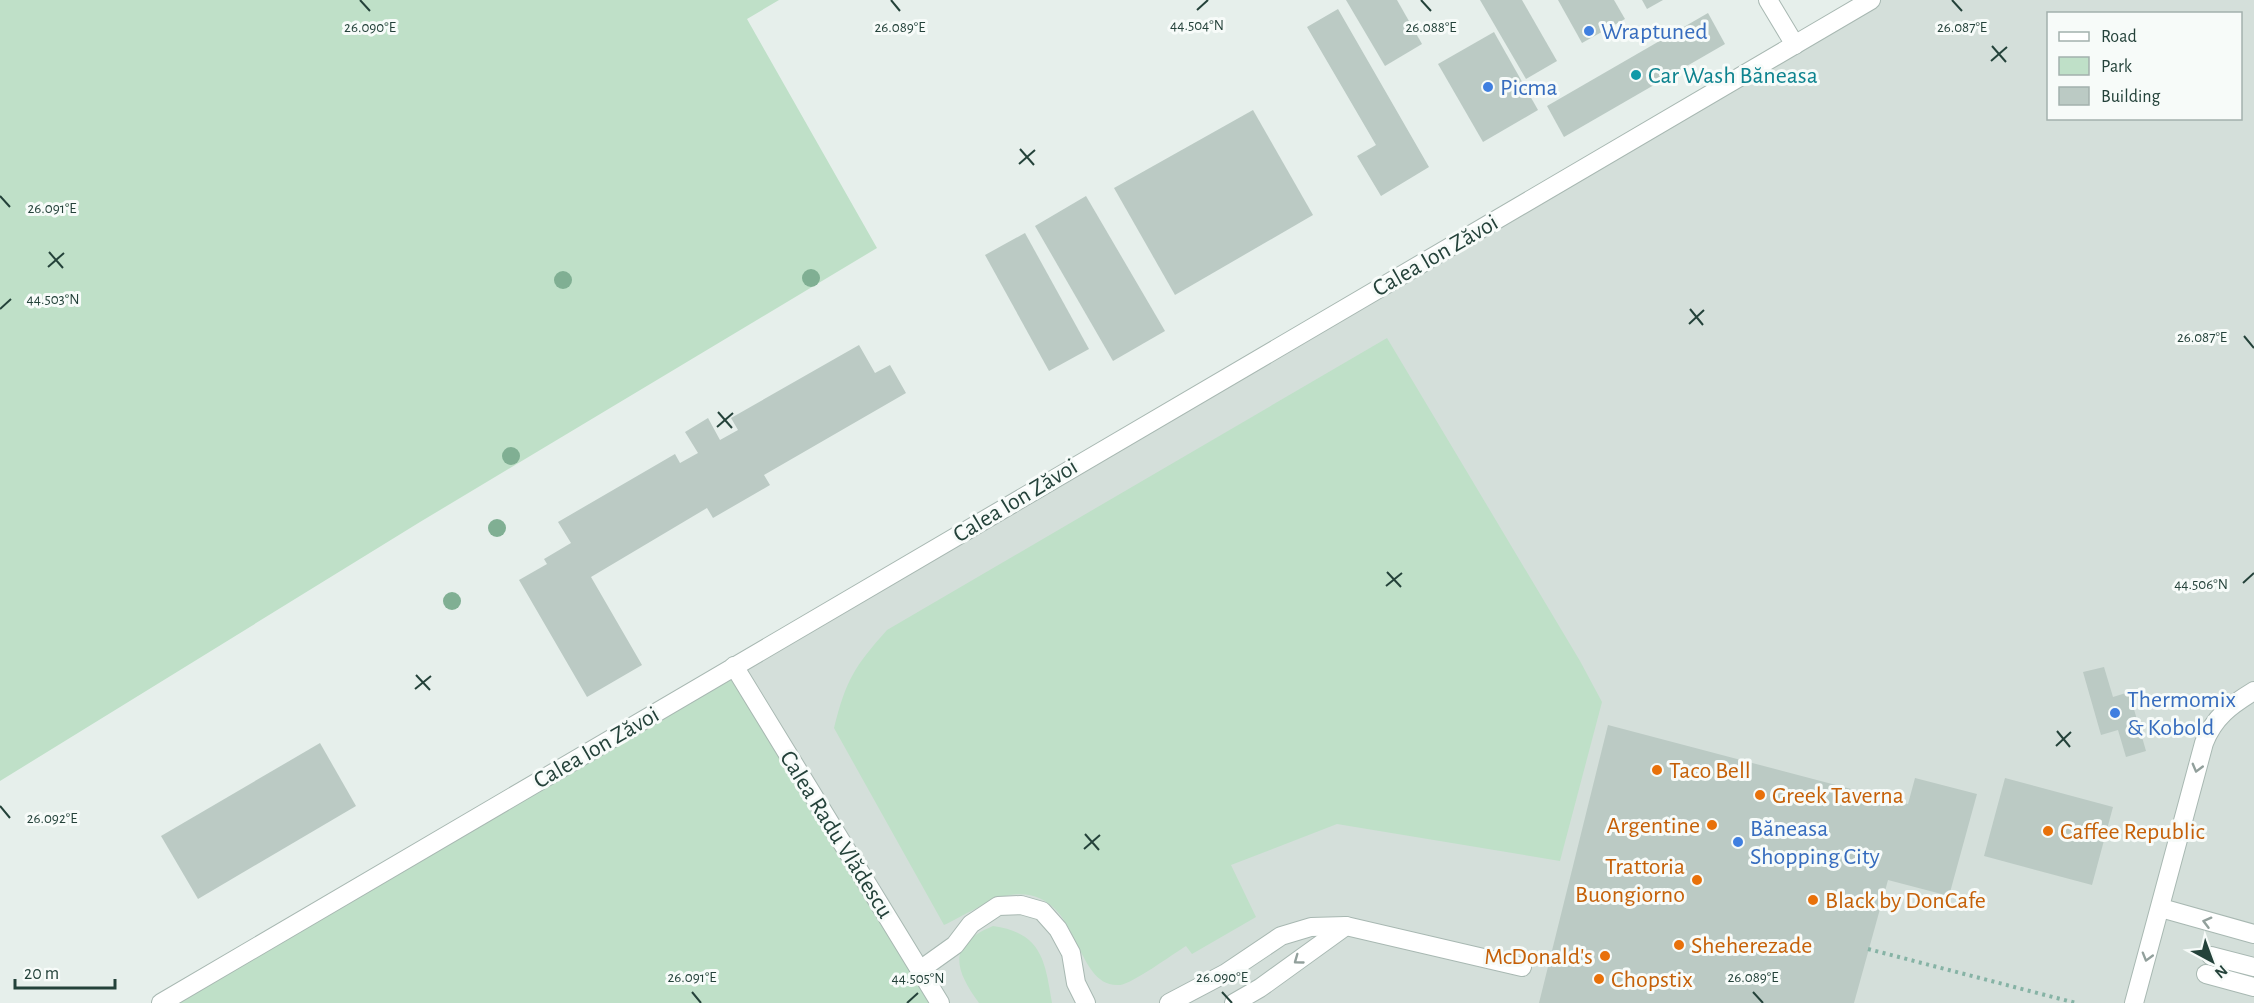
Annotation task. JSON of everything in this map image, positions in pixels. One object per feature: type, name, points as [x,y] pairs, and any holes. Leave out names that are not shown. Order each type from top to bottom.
[{"type":"street","points":[[1768,0],[1795,45]]},
{"type":"street","name":"Calea Ion Zăvoi","points":[[161,1003],[1871,0]]},
{"type":"street","name":"Calea Radu Vlădescu","points":[[734,666],[940,1003]]},
{"type":"street","points":[[2134,1003],[2204,743],[2211,725],[2231,705],[2254,691]]},
{"type":"street","points":[[920,970],[955,945],[971,924],[989,912],[999,906],[1021,905],[1042,911],[1058,929],[1071,953],[1076,983],[1086,1003]]},
{"type":"street","points":[[2161,908],[2254,934]]},
{"type":"street","points":[[1169,1003],[1226,973],[1281,936],[1311,927],[1346,926],[1522,967]]},
{"type":"street","points":[[1234,1003],[1260,988],[1346,926]]},
{"type":"street","points":[[2211,956],[2254,967]]},
{"type":"street","points":[[2206,974],[2254,987]]},
{"type":"path","points":[[1868,949],[2076,1003]]},
{"type":"shaded area","points":[[1871,0],[2254,0],[2254,1003],[940,1003],[734,666]]},
{"type":"green space","points":[[0,0],[779,0],[747,19],[877,248],[420,522],[0,781]]},
{"type":"green space","points":[[1387,338],[1580,661],[1602,702],[1560,861],[1337,824],[1231,865],[1256,917],[1192,954],[1186,946],[1143,974],[1120,985],[1104,982],[1092,971],[1064,920],[1051,905],[1034,896],[1002,897],[944,925],[834,728],[847,686],[866,654],[887,630]]},
{"type":"green space","points":[[734,666],[940,1003],[161,1003]]},
{"type":"green space","points":[[993,926],[1022,935],[1038,951],[1047,974],[1052,1003],[979,1003],[964,979],[959,958],[968,941]]},
{"type":"building","points":[[1346,0],[1397,0],[1422,44],[1385,66]]},
{"type":"building","points":[[1480,0],[1522,0],[1557,61],[1526,79]]},
{"type":"building","name":"Wraptuned","points":[[1558,0],[1614,0],[1625,19],[1582,43]]},
{"type":"building","points":[[1642,0],[1663,0],[1647,9]]},
{"type":"building","points":[[1338,9],[1429,167],[1381,196],[1357,156],[1376,145],[1307,27]]},
{"type":"building","name":"Car Wash Băneasa","points":[[1708,13],[1725,44],[1564,137],[1547,106]]},
{"type":"building","name":"Picma","points":[[1494,32],[1538,110],[1483,142],[1438,64]]},
{"type":"building","points":[[1253,110],[1313,215],[1175,295],[1114,188]]},
{"type":"building","points":[[1086,196],[1165,331],[1113,361],[1035,226]]},
{"type":"building","points":[[1025,233],[1089,349],[1049,371],[985,255]]},
{"type":"building","points":[[859,345],[875,373],[890,365],[906,393],[764,475],[770,485],[713,518],[707,508],[591,577],[642,665],[587,697],[519,580],[547,564],[544,559],[571,543],[558,522],[675,454],[680,463],[698,453],[685,432],[708,418],[720,440],[738,430],[731,418]]},
{"type":"building","name":"Thermomix & Kobold","points":[[2104,667],[2113,697],[2129,692],[2146,751],[2126,757],[2118,730],[2101,735],[2083,672]]},
{"type":"building","name":"Băneasa Shopping City","points":[[1608,725],[1908,804],[1915,778],[1977,794],[1949,896],[1888,880],[1854,1003],[1539,1003]]},
{"type":"building","points":[[320,743],[356,806],[198,899],[161,836]]},
{"type":"building","name":"Caffee Republic","points":[[2005,778],[2113,807],[2092,885],[1984,856]]},
{"type":"place","name":"Wraptuned","points":[[1589,31]]},
{"type":"place","name":"Car Wash Băneasa","points":[[1636,75]]},
{"type":"place","name":"Picma","points":[[1488,87]]},
{"type":"place","name":"Thermomix & Kobold","points":[[2115,713]]},
{"type":"place","name":"Taco Bell","points":[[1657,770]]},
{"type":"place","name":"Greek Taverna","points":[[1760,795]]},
{"type":"place","name":"Argentine","points":[[1712,825]]},
{"type":"place","name":"Caffee Republic","points":[[2048,831]]},
{"type":"place","name":"Băneasa Shopping City","points":[[1738,842]]},
{"type":"place","name":"Trattoria Buongiorno","points":[[1697,880]]},
{"type":"place","name":"Black by DonCafe","points":[[1813,900]]},
{"type":"place","name":"Sheherezade","points":[[1679,945]]},
{"type":"place","name":"McDonald's","points":[[1605,956]]},
{"type":"place","name":"Chopstix","points":[[1599,979]]}]
